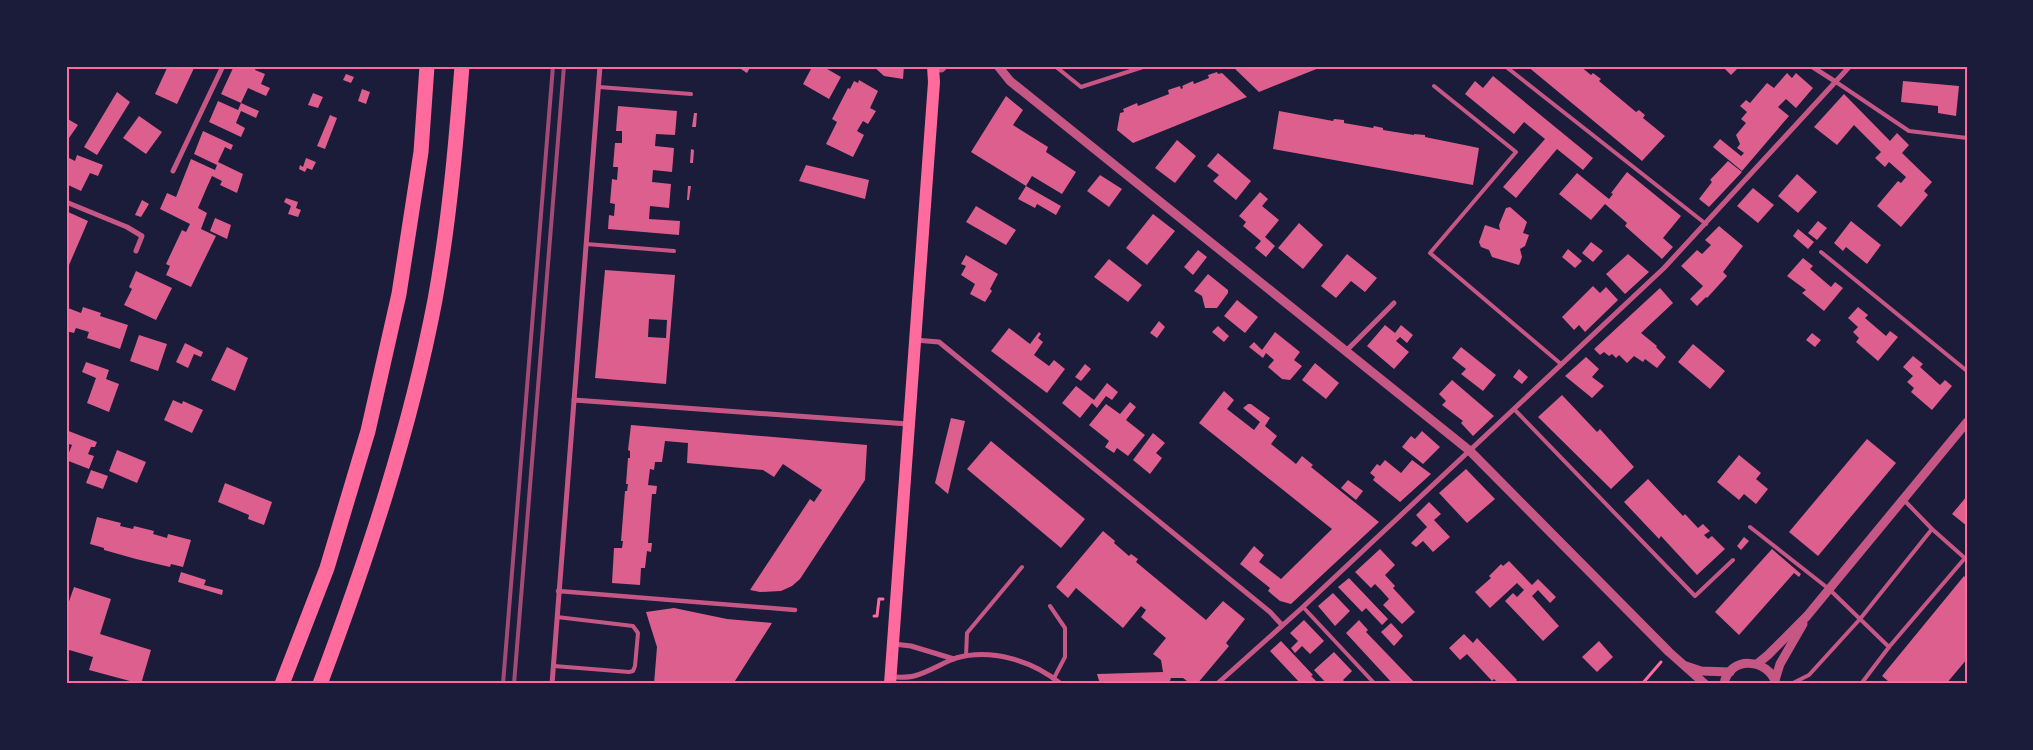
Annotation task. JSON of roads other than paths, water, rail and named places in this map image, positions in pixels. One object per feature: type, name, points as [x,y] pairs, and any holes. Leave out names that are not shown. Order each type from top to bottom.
[{"type":"highway","points":[[282,684],[327,568],[368,430],[399,294],[421,152],[427,66]]},
{"type":"highway","points":[[320,684],[360,576],[403,438],[433,309],[455,157],[462,66]]},
{"type":"main road","points":[[890,680],[934,82],[940,67]]},
{"type":"street","points":[[173,171],[223,66]]},
{"type":"street","points":[[552,684],[600,66]]},
{"type":"street","points":[[998,66],[1010,81],[1470,451],[1669,652],[1705,684]]},
{"type":"street","points":[[1811,66],[1836,82]]},
{"type":"street","points":[[1217,684],[1303,607],[1664,268],[1850,66]]},
{"type":"street","points":[[1962,66],[1967,67]]},
{"type":"street","points":[[66,202],[128,228],[142,236],[136,251]]},
{"type":"street","points":[[1345,352],[1394,303]]},
{"type":"street","points":[[914,340],[939,342],[1270,612],[1282,625]]},
{"type":"street","points":[[574,400],[908,424]]},
{"type":"street","points":[[1757,664],[1807,616],[1967,422]]},
{"type":"street","points":[[558,590],[795,610]]},
{"type":"street","points":[[1775,682],[1780,664],[1807,616]]},
{"type":"street","points":[[893,644],[911,646],[954,659]]},
{"type":"street","points":[[890,680],[912,676],[954,659],[983,654],[1009,658],[1031,666],[1054,678],[1061,684]]},
{"type":"street","points":[[1682,664],[1701,670],[1730,672]]},
{"type":"street","points":[[1724,684],[1730,672],[1742,664],[1757,664],[1770,671],[1775,682]]},
{"type":"lane","points":[[1054,66],[1081,87],[1146,66]]},
{"type":"lane","points":[[1505,66],[1706,224]]},
{"type":"lane","points":[[1836,82],[1909,131],[1967,138]]},
{"type":"lane","points":[[1434,86],[1516,152],[1430,253],[1561,364]]},
{"type":"lane","points":[[599,87],[691,94]]},
{"type":"lane","points":[[586,244],[674,251]]},
{"type":"lane","points":[[1821,252],[1967,371]]},
{"type":"lane","points":[[1514,409],[1695,596],[1733,560]]},
{"type":"lane","points":[[1861,684],[1889,647],[1966,559],[1932,529],[1903,499]]},
{"type":"lane","points":[[1750,527],[1829,589],[1889,647]]},
{"type":"lane","points":[[1791,684],[1809,675],[1860,619],[1932,529]]},
{"type":"lane","points":[[966,656],[967,633],[1022,567]]},
{"type":"lane","points":[[1050,606],[1066,628],[1065,657],[1054,678]]},
{"type":"lane","points":[[1303,607],[1375,684]]},
{"type":"lane","points":[[554,666],[633,671],[638,633],[633,626],[557,617]]},
{"type":"railway","points":[[503,684],[553,66]]},
{"type":"railway","points":[[514,684],[564,66]]}]
